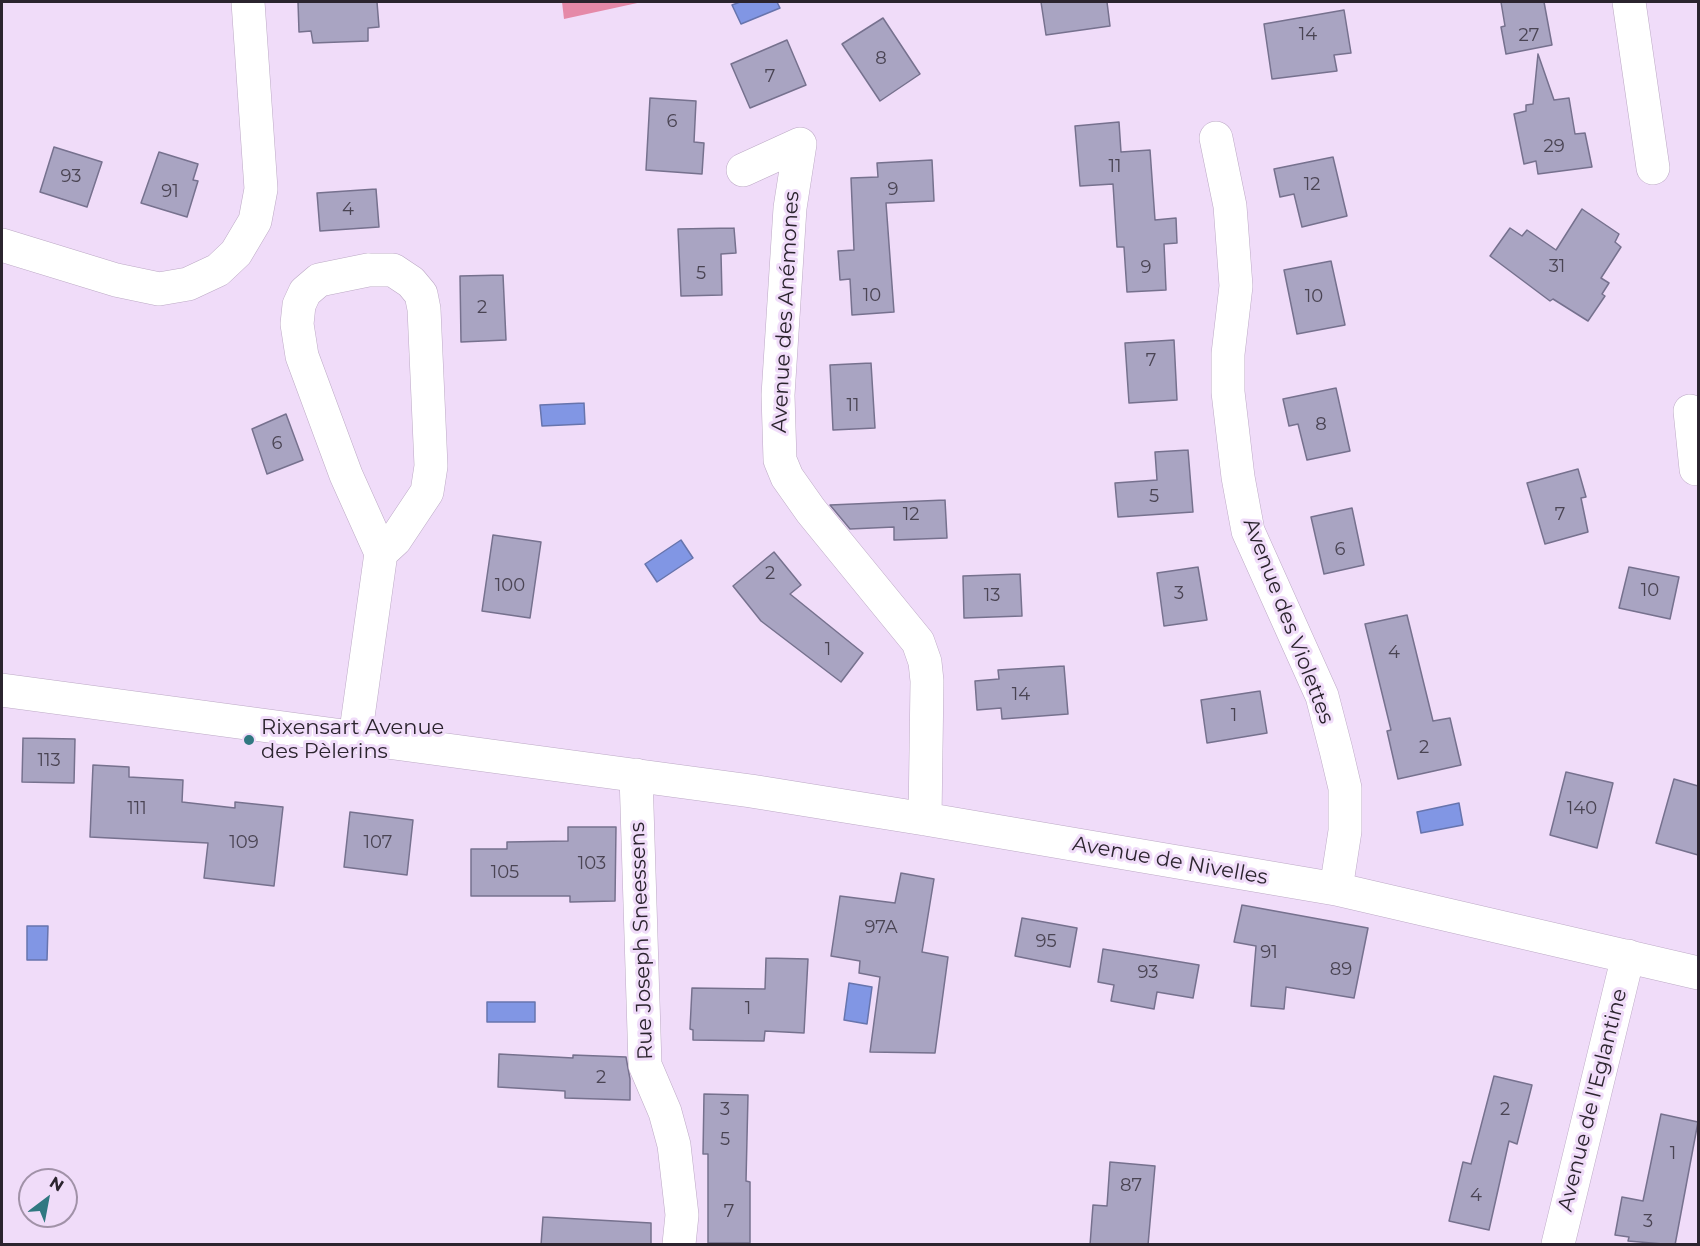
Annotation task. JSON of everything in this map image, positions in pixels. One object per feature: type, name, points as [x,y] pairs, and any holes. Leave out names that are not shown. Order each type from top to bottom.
[{"type":"street","points":[[2,245],[116,280],[159,289],[188,284],[218,270],[236,253],[255,221],[261,189],[248,2]]},
{"type":"street","points":[[1629,2],[1653,168]]},
{"type":"street","name":"Avenue des Violettes","points":[[1216,138],[1230,206],[1236,286],[1228,354],[1228,392],[1238,477],[1248,531],[1322,696],[1336,750],[1345,798],[1345,831],[1336,890]]},
{"type":"street","name":"Avenue des Anémones","points":[[743,170],[800,144],[790,208],[778,395],[780,460],[787,477],[811,511],[918,642],[926,662],[927,681],[925,819]]},
{"type":"street","points":[[355,738],[381,553],[361,508],[302,356],[298,315],[306,292],[319,280],[342,274],[393,270],[411,282],[421,294],[424,309],[431,466],[427,492],[395,540],[381,553]]},
{"type":"street","points":[[1690,411],[1696,469],[1698,470]]},
{"type":"street","points":[[361,508],[415,511]]},
{"type":"street","name":"Avenue de Nivelles","points":[[2,690],[636,775],[925,819],[1336,890],[1698,973]]},
{"type":"street","name":"Rue Joseph Sneessens","points":[[636,775],[645,1065],[665,1112],[674,1145],[682,1206],[679,1245]]},
{"type":"street","name":"Avenue de l'Eglantine","points":[[1558,1245],[1628,956]]},
{"type":"shaded area","points":[[562,2],[642,2],[564,19]]},
{"type":"water","points":[[740,2],[777,2],[780,8],[741,24],[732,5]]},
{"type":"water","points":[[584,403],[585,424],[542,426],[540,405]]},
{"type":"water","points":[[681,540],[693,558],[657,582],[645,564]]},
{"type":"water","points":[[1459,803],[1463,825],[1421,833],[1417,812]]},
{"type":"water","points":[[27,926],[48,926],[47,960],[27,960]]},
{"type":"water","points":[[849,983],[872,987],[867,1024],[844,1020]]},
{"type":"water","points":[[487,1002],[535,1002],[535,1022],[487,1022]]},
{"type":"building","points":[[298,2],[377,2],[379,27],[368,28],[368,41],[313,43],[311,31],[299,32]]},
{"type":"building","points":[[1041,2],[1107,2],[1110,26],[1046,35]]},
{"type":"building","points":[[1501,2],[1544,2],[1552,45],[1506,54],[1501,27],[1505,26]]},
{"type":"building","points":[[1344,10],[1351,53],[1334,55],[1337,71],[1272,79],[1264,24]]},
{"type":"building","points":[[883,18],[920,74],[880,101],[842,44]]},
{"type":"building","points":[[787,40],[806,85],[750,108],[731,64]]},
{"type":"building","points":[[1538,54],[1554,100],[1569,98],[1575,134],[1585,133],[1592,167],[1538,174],[1536,161],[1524,164],[1514,114],[1526,111],[1526,105],[1533,104]]},
{"type":"building","points":[[650,98],[696,101],[694,142],[704,143],[702,174],[646,170]]},
{"type":"building","points":[[1119,122],[1121,152],[1150,150],[1155,220],[1176,218],[1177,243],[1164,244],[1166,290],[1127,292],[1124,247],[1117,247],[1113,184],[1080,186],[1075,126]]},
{"type":"building","points":[[54,147],[102,162],[87,207],[40,192]]},
{"type":"building","points":[[159,152],[198,164],[193,180],[198,181],[187,217],[141,203]]},
{"type":"building","points":[[1333,157],[1347,216],[1302,227],[1294,194],[1280,197],[1274,169]]},
{"type":"building","points":[[932,160],[934,201],[886,203],[894,312],[852,315],[850,279],[840,280],[838,251],[854,250],[851,178],[878,177],[877,163]]},
{"type":"building","points":[[376,189],[379,227],[320,231],[317,193]]},
{"type":"building","points":[[1582,209],[1619,234],[1615,242],[1621,247],[1601,278],[1609,283],[1602,294],[1605,296],[1588,321],[1553,299],[1550,301],[1490,256],[1510,228],[1522,236],[1527,230],[1556,250]]},
{"type":"building","points":[[734,228],[736,253],[721,254],[722,295],[681,296],[678,229]]},
{"type":"building","points":[[1331,261],[1345,325],[1297,334],[1284,270]]},
{"type":"building","points":[[503,275],[506,340],[461,342],[460,276]]},
{"type":"building","points":[[1174,340],[1177,400],[1129,403],[1125,343]]},
{"type":"building","points":[[871,363],[875,428],[833,430],[830,365]]},
{"type":"building","points":[[1336,388],[1350,451],[1307,460],[1298,424],[1289,426],[1283,399]]},
{"type":"building","points":[[286,414],[303,460],[267,474],[252,429]]},
{"type":"building","points":[[1188,450],[1193,512],[1118,517],[1115,483],[1157,480],[1155,452]]},
{"type":"building","points":[[1578,469],[1586,497],[1581,498],[1588,532],[1545,544],[1527,483]]},
{"type":"building","points":[[945,500],[947,538],[894,540],[894,527],[850,529],[830,505]]},
{"type":"building","points":[[1352,508],[1364,565],[1324,574],[1311,517]]},
{"type":"building","points":[[493,535],[541,542],[530,618],[482,611]]},
{"type":"building","points":[[774,552],[801,585],[790,594],[863,653],[841,682],[761,621],[733,586]]},
{"type":"building","points":[[1198,567],[1207,620],[1164,626],[1157,573]]},
{"type":"building","points":[[1629,567],[1679,577],[1670,619],[1619,608]]},
{"type":"building","points":[[1020,574],[1022,616],[964,618],[963,576]]},
{"type":"building","points":[[1407,615],[1433,721],[1450,718],[1461,765],[1398,779],[1387,731],[1391,730],[1365,624]]},
{"type":"building","points":[[1064,666],[1068,714],[1002,719],[1001,708],[977,710],[975,681],[999,679],[998,670]]},
{"type":"building","points":[[1260,691],[1267,733],[1207,743],[1201,700]]},
{"type":"building","points":[[23,738],[75,739],[74,783],[22,782]]},
{"type":"building","points":[[93,765],[129,767],[129,777],[183,780],[182,802],[235,808],[235,802],[283,807],[274,886],[204,878],[208,843],[90,837]]},
{"type":"building","points":[[1566,772],[1613,783],[1597,848],[1550,835]]},
{"type":"building","points":[[1674,779],[1698,786],[1698,855],[1656,843]]},
{"type":"building","points":[[350,812],[413,820],[407,875],[344,867]]},
{"type":"building","points":[[568,827],[616,827],[615,901],[570,902],[570,896],[471,896],[471,849],[507,849],[507,842],[568,841]]},
{"type":"building","points":[[901,873],[934,879],[922,952],[948,957],[935,1053],[870,1052],[880,977],[859,973],[860,961],[831,956],[840,896],[895,903]]},
{"type":"building","points":[[1242,905],[1368,928],[1354,998],[1286,987],[1284,1009],[1251,1006],[1256,946],[1234,942]]},
{"type":"building","points":[[1022,918],[1077,928],[1070,967],[1015,956]]},
{"type":"building","points":[[1103,949],[1199,965],[1193,998],[1157,992],[1154,1009],[1111,1001],[1114,985],[1098,982]]},
{"type":"building","points":[[766,958],[808,959],[804,1033],[765,1031],[764,1041],[693,1040],[693,1030],[690,1029],[692,988],[765,989]]},
{"type":"building","points":[[499,1054],[573,1058],[573,1055],[626,1057],[630,1079],[630,1100],[565,1098],[565,1091],[498,1087]]},
{"type":"building","points":[[1494,1076],[1532,1085],[1517,1144],[1509,1141],[1489,1230],[1449,1221],[1463,1162],[1471,1164]]},
{"type":"building","points":[[704,1094],[748,1095],[746,1181],[750,1182],[750,1243],[708,1243],[708,1154],[703,1154]]},
{"type":"building","points":[[1661,1114],[1698,1122],[1675,1245],[1628,1241],[1629,1237],[1615,1235],[1622,1197],[1643,1201]]},
{"type":"building","points":[[1110,1162],[1155,1166],[1148,1245],[1090,1245],[1093,1205],[1107,1206]]},
{"type":"building","points":[[543,1217],[651,1223],[651,1245],[541,1245]]},
{"type":"place","name":"Rixensart Avenue des Pèlerins","points":[[249,740]]}]
